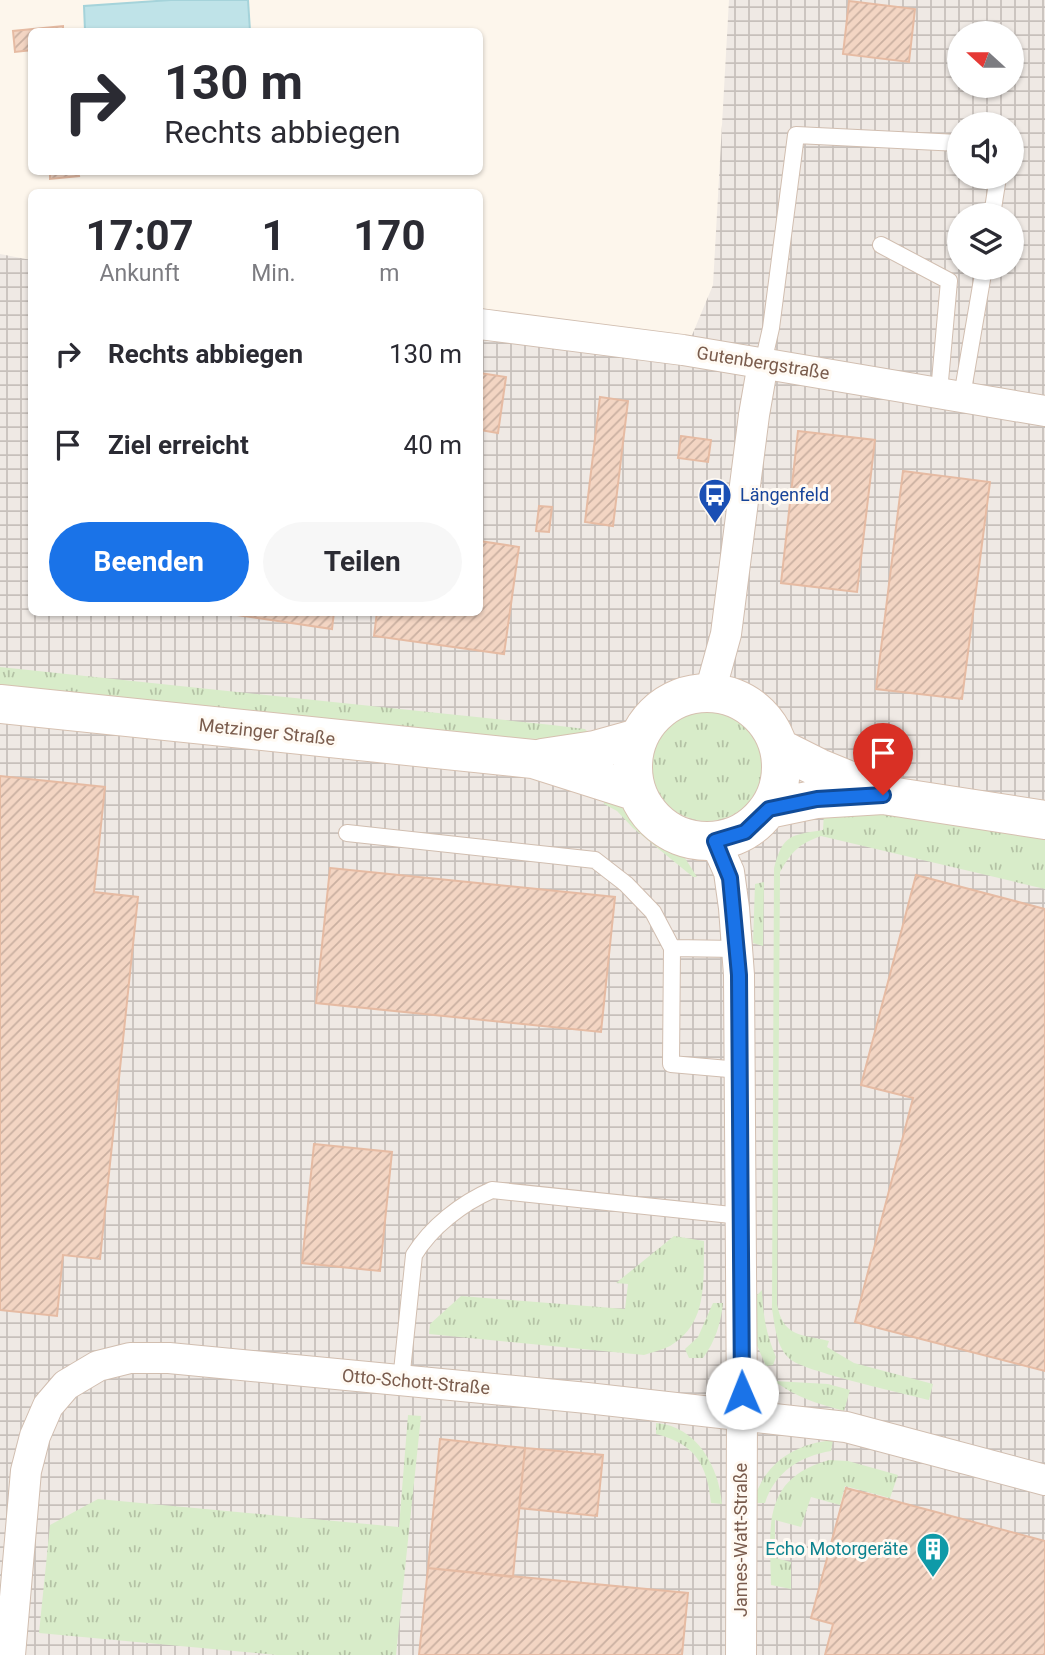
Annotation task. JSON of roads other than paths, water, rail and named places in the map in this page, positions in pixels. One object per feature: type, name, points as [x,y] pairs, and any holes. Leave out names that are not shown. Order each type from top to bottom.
[{"type":"street","name":"Gutenbergstraße","points":[[483,324],[683,350],[1045,410]]},
{"type":"street","points":[[710,692],[726,634],[763,363]]},
{"type":"street","points":[[710,692],[740,700],[765,719],[779,748],[781,779],[769,809],[745,832],[715,841],[690,840],[667,830],[648,814],[637,792],[633,767],[638,738],[655,713],[681,697],[710,692]]},
{"type":"street","name":"Metzinger Straße","points":[[0,704],[533,760],[637,792]]},
{"type":"street","name":"Metzinger Straße","points":[[533,760],[595,750],[638,738]]},
{"type":"street","points":[[779,748],[883,795]]},
{"type":"street","points":[[769,809],[817,799],[883,795],[1045,820]]},
{"type":"street","name":"James-Watt-Straße","points":[[715,841],[729,872],[737,949],[741,1216],[741,1655]]},
{"type":"street","name":"Otto-Schott-Straße","points":[[10,1655],[26,1471],[35,1436],[48,1406],[66,1385],[98,1366],[131,1358],[169,1358],[587,1398],[846,1427],[1045,1480]]},
{"type":"lane","points":[[763,363],[771,328],[796,135],[947,142]]},
{"type":"lane","points":[[881,245],[949,281],[950,394]]},
{"type":"lane","points":[[950,394],[981,280]]},
{"type":"lane","points":[[347,833],[595,860],[626,884],[653,912],[672,948],[671,1064],[740,1070]]},
{"type":"lane","points":[[672,948],[737,949]]},
{"type":"lane","points":[[401,1381],[414,1255],[423,1240],[471,1199],[492,1190],[741,1216]]},
{"type":"water","points":[[171,0],[248,0],[250,28],[85,28],[84,6]]},
{"type":"place","name":"Längenfeld","points":[[715,525]]},
{"type":"place","name":"Echo Motorgeräte","points":[[933,1579]]}]
